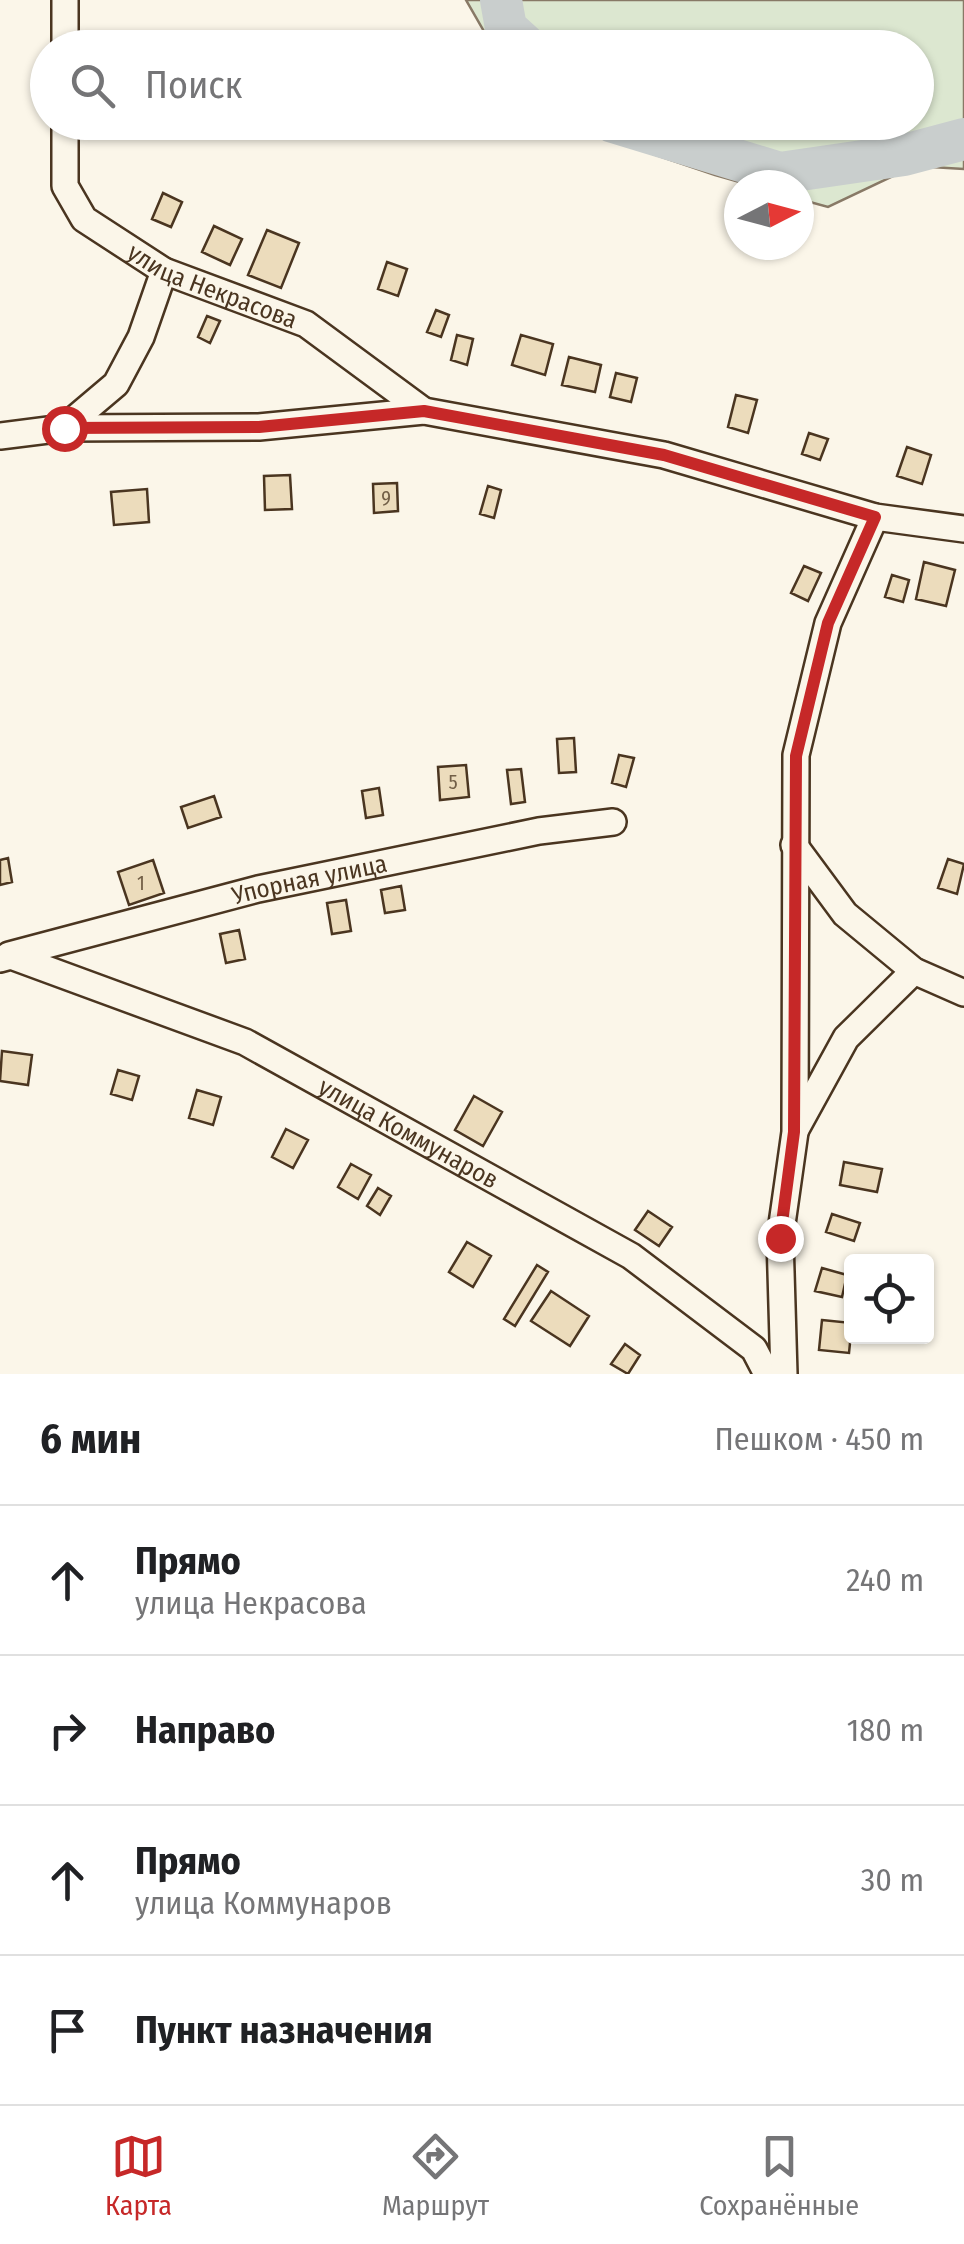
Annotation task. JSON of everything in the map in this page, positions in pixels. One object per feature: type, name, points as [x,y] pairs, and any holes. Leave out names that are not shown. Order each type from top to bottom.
[{"type":"street","points":[[65,0],[65,30]]},
{"type":"street","name":"улица Некрасова","points":[[65,140],[65,186],[84,219],[164,271],[306,324],[424,411]]},
{"type":"street","points":[[64,428],[116,384],[141,337],[164,271]]},
{"type":"street","name":"улица Некрасова","points":[[0,436],[64,428],[259,427],[424,411],[664,455],[875,517],[964,529]]},
{"type":"street","points":[[784,1374],[780,1238],[794,1132],[796,756],[828,623],[875,517]]},
{"type":"street","name":"Упорная улица","points":[[4,955],[258,889],[539,831],[613,822]]},
{"type":"street","points":[[794,845],[845,914],[914,971],[964,993]]},
{"type":"street","name":"улица Коммунаров","points":[[4,955],[245,1042],[631,1256],[754,1349],[767,1374]]},
{"type":"street","points":[[794,1132],[846,1038],[914,971]]},
{"type":"green space","points":[[466,0],[964,0],[964,169],[914,166],[828,207],[814,203],[814,170],[724,170],[724,178],[612,140],[934,140],[934,30],[483,30]]},
{"type":"building","points":[[163,193],[182,202],[171,227],[152,219]]},
{"type":"building","points":[[214,226],[242,239],[230,265],[202,252]]},
{"type":"building","points":[[267,230],[299,243],[281,288],[248,275]]},
{"type":"building","points":[[387,262],[407,269],[398,296],[378,289]]},
{"type":"building","points":[[436,310],[449,315],[441,337],[427,332]]},
{"type":"building","points":[[207,316],[220,321],[210,343],[198,337]]},
{"type":"building","points":[[457,335],[473,339],[467,365],[451,360]]},
{"type":"building","points":[[521,335],[553,344],[545,375],[512,365]]},
{"type":"building","points":[[569,357],[601,365],[595,392],[562,385]]},
{"type":"building","points":[[616,373],[637,378],[631,402],[610,397]]},
{"type":"building","points":[[736,395],[757,400],[748,433],[728,427]]},
{"type":"building","points":[[809,433],[828,439],[820,460],[802,454]]},
{"type":"building","points":[[907,447],[931,455],[922,484],[897,476]]},
{"type":"building","points":[[290,475],[292,509],[265,510],[264,476]]},
{"type":"building","points":[[397,483],[398,511],[374,513],[373,484]]},
{"type":"building","points":[[488,486],[501,490],[494,518],[480,514]]},
{"type":"building","points":[[147,489],[149,522],[114,525],[111,492]]},
{"type":"building","points":[[924,562],[955,570],[946,606],[916,599]]},
{"type":"building","points":[[804,566],[821,573],[808,601],[791,593]]},
{"type":"building","points":[[892,575],[909,580],[903,602],[885,597]]},
{"type":"building","points":[[574,738],[576,772],[559,773],[557,739]]},
{"type":"building","points":[[619,755],[634,758],[626,787],[612,783]]},
{"type":"building","points":[[466,765],[469,797],[440,800],[438,767]]},
{"type":"building","points":[[521,769],[525,802],[511,804],[507,770]]},
{"type":"building","points":[[379,788],[383,815],[366,818],[362,791]]},
{"type":"building","points":[[214,796],[221,817],[188,828],[181,807]]},
{"type":"building","points":[[8,858],[12,882],[0,885],[0,860]]},
{"type":"building","points":[[948,859],[964,864],[957,894],[938,888]]},
{"type":"building","points":[[153,860],[164,893],[129,905],[118,872]]},
{"type":"building","points":[[401,886],[405,910],[385,913],[381,890]]},
{"type":"building","points":[[346,900],[351,931],[332,934],[327,903]]},
{"type":"building","points":[[239,930],[245,959],[226,963],[220,934]]},
{"type":"building","points":[[2,1051],[32,1055],[28,1085],[0,1081]]},
{"type":"building","points":[[118,1070],[139,1076],[132,1100],[111,1094]]},
{"type":"building","points":[[197,1090],[221,1097],[213,1125],[189,1118]]},
{"type":"building","points":[[474,1096],[502,1112],[483,1146],[455,1130]]},
{"type":"building","points":[[286,1129],[308,1140],[293,1168],[272,1157]]},
{"type":"building","points":[[844,1162],[882,1169],[877,1192],[840,1185]]},
{"type":"building","points":[[351,1164],[371,1175],[358,1199],[338,1187]]},
{"type":"building","points":[[378,1188],[391,1196],[380,1215],[367,1206]]},
{"type":"building","points":[[648,1211],[672,1227],[659,1246],[635,1230]]},
{"type":"building","points":[[832,1214],[860,1223],[854,1241],[826,1232]]},
{"type":"building","points":[[467,1242],[491,1256],[473,1287],[449,1272]]},
{"type":"building","points":[[537,1265],[548,1272],[515,1326],[504,1319]]},
{"type":"building","points":[[822,1268],[844,1274],[842,1297],[815,1291]]},
{"type":"building","points":[[551,1291],[589,1316],[570,1346],[531,1321]]},
{"type":"building","points":[[822,1320],[844,1322],[844,1344],[850,1344],[849,1353],[819,1350]]},
{"type":"building","points":[[625,1344],[640,1355],[628,1374],[611,1364]]},
{"type":"waterway","points":[[501,0],[508,30]]},
{"type":"waterway","points":[[672,140],[780,173],[904,155],[964,139]]},
{"type":"route","points":[[64,428],[259,427],[424,411],[664,455],[875,517],[828,623],[796,756],[794,1132],[780,1238]]}]
